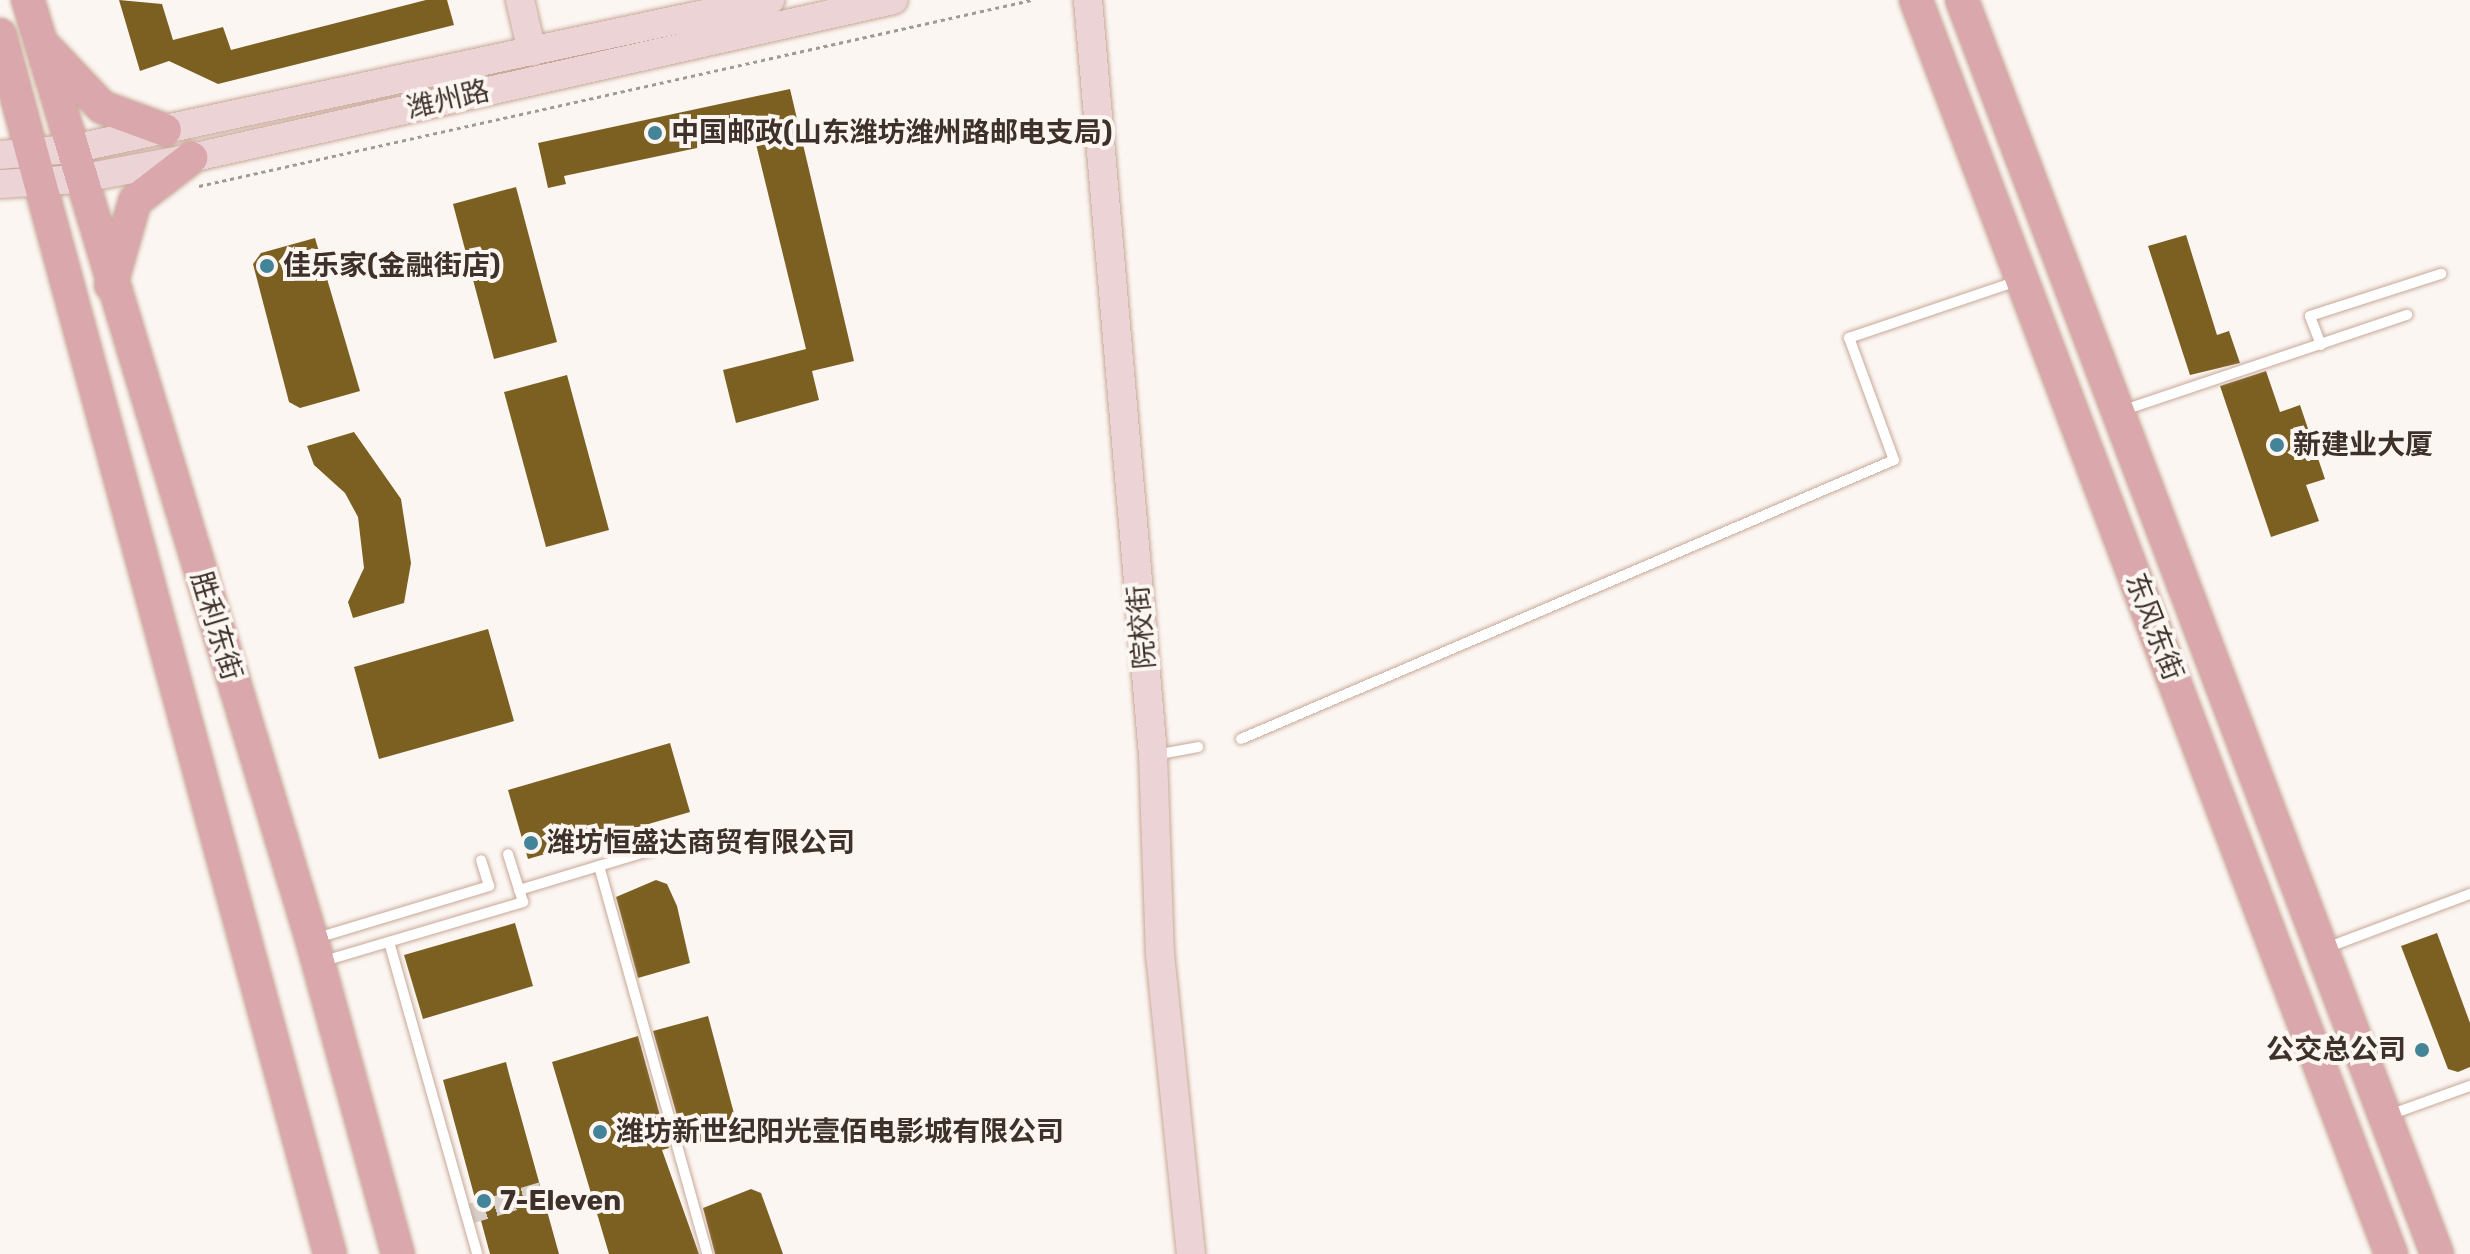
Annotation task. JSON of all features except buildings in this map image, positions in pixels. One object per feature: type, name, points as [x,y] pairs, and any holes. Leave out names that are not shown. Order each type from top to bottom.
[{"type":"main road","name":"胜利东街","points":[[28,0],[111,285],[315,951],[398,1254]]},
{"type":"main road","points":[[520,0],[532,52]]},
{"type":"main road","name":"潍州路","points":[[76,164],[165,130],[770,0]]},
{"type":"main road","name":"潍州路","points":[[0,184],[24,162],[189,173],[893,0]]},
{"type":"main road","name":"院校街","points":[[1088,0],[1153,755],[1160,954],[1191,1254]]},
{"type":"main road","name":"东风东街","points":[[1916,0],[2391,1254]]},
{"type":"main road","name":"东风东街","points":[[1962,0],[2437,1254]]},
{"type":"main road","points":[[41,43],[102,107],[165,130]]},
{"type":"main road","name":"胜利东街","points":[[1,51],[24,162],[330,1254]]},
{"type":"main road","points":[[111,285],[135,201],[189,173]]},
{"type":"lane","points":[[2321,345],[2310,316],[2441,274]]},
{"type":"lane","points":[[1241,739],[1894,460],[1849,338],[2022,279]]},
{"type":"lane","points":[[2119,411],[2407,315]]},
{"type":"lane","points":[[1153,755],[1198,747]]},
{"type":"lane","points":[[519,890],[694,837]]},
{"type":"lane","points":[[315,951],[389,942],[523,902],[508,854]]},
{"type":"lane","points":[[315,951],[489,886],[481,860]]},
{"type":"lane","points":[[599,866],[707,1254]]},
{"type":"lane","points":[[2321,950],[2470,894]]},
{"type":"lane","points":[[389,942],[477,1254]]},
{"type":"lane","points":[[2383,1118],[2470,1086]]},
{"type":"path","points":[[189,173],[1031,0]]},
{"type":"tunnel","points":[[466,1215],[542,1192]]},
{"type":"place","name":"中国邮政(山东潍坊潍州路邮电支局)","points":[[655,133]]},
{"type":"place","name":"佳乐家(金融街店)","points":[[267,266]]},
{"type":"place","name":"新建业大厦","points":[[2277,445]]},
{"type":"place","name":"潍坊恒盛达商贸有限公司","points":[[531,843]]},
{"type":"place","name":"公交总公司","points":[[2422,1050]]},
{"type":"place","name":"潍坊新世纪阳光壹佰电影城有限公司","points":[[600,1132]]},
{"type":"place","name":"7-Eleven","points":[[484,1201]]}]
